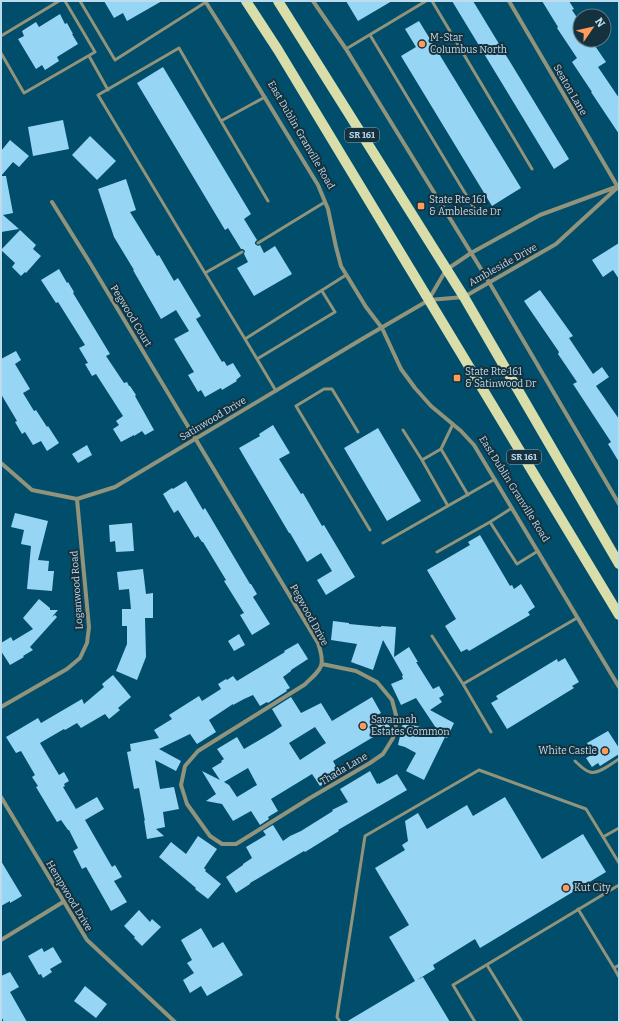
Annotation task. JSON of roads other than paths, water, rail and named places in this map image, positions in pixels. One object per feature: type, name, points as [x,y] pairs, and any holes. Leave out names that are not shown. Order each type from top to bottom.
[{"type":"main road","name":"SR 161","points":[[246,1],[278,50],[619,614]]},
{"type":"main road","name":"SR 161","points":[[278,1],[464,297],[619,564]]},
{"type":"street","points":[[313,1],[346,49],[489,282],[619,504]]},
{"type":"street","name":"Seaton Lane","points":[[509,1],[619,187]]},
{"type":"street","name":"East Dublin Granville Road","points":[[206,2],[318,185],[328,209],[341,266],[366,307],[382,328],[401,369],[430,406],[462,431],[474,445],[619,687]]},
{"type":"street","points":[[429,300],[446,270],[471,253],[540,215],[619,187]]},
{"type":"street","name":"Ambleside Drive","points":[[429,300],[464,297],[556,244],[619,187]]},
{"type":"street","name":"Pegwood Court","points":[[52,202],[196,439]]},
{"type":"street","name":"Satinwood Drive","points":[[1,463],[32,490],[77,499],[115,487],[429,300]]},
{"type":"street","name":"Pegwood Drive","points":[[196,439],[318,643],[322,654],[322,664]]},
{"type":"street","name":"Loganwood Road","points":[[1,707],[67,668],[80,658],[87,643],[88,627],[77,499]]},
{"type":"street","name":"Thada Lane","points":[[322,664],[356,671],[377,682],[392,700],[397,719],[393,738],[383,754],[364,767],[310,798],[236,844],[222,844],[210,836],[187,804],[181,785],[185,766],[198,751],[304,685],[318,673],[322,664]]},
{"type":"street","name":"Hempwood Drive","points":[[1,796],[86,940],[175,1022]]},
{"type":"street","points":[[1,940],[63,902]]},
{"type":"lane","points":[[1,36],[59,1]]},
{"type":"lane","points":[[1,54],[24,93],[96,52],[65,1]]},
{"type":"lane","points":[[80,1],[115,60],[206,2]]},
{"type":"lane","points":[[346,49],[426,1]]},
{"type":"lane","points":[[432,1],[532,169]]},
{"type":"lane","points":[[370,35],[474,208]]},
{"type":"lane","points":[[268,201],[179,48],[98,95],[276,390]]},
{"type":"lane","points":[[89,56],[108,90]]},
{"type":"lane","points":[[221,121],[265,97]]},
{"type":"lane","points":[[258,242],[325,202]]},
{"type":"lane","points":[[205,273],[242,252]]},
{"type":"lane","points":[[245,339],[346,276]]},
{"type":"lane","points":[[257,359],[335,312],[322,291]]},
{"type":"lane","points":[[358,432],[332,389],[324,389],[296,406],[370,530]]},
{"type":"lane","points":[[422,460],[441,449],[453,424]]},
{"type":"lane","points":[[403,430],[448,506]]},
{"type":"lane","points":[[441,449],[468,495]]},
{"type":"lane","points":[[383,543],[495,479]]},
{"type":"lane","points":[[437,552],[512,508]]},
{"type":"lane","points":[[490,522],[517,564],[538,551]]},
{"type":"lane","points":[[463,684],[577,618]]},
{"type":"lane","points":[[432,636],[463,684],[491,732]]},
{"type":"lane","points":[[575,761],[591,773],[597,772],[619,759]]},
{"type":"lane","points":[[340,1022],[337,1017],[365,836],[479,770],[586,809],[619,863]]},
{"type":"lane","points":[[603,837],[619,828]]},
{"type":"lane","points":[[475,1022],[453,985],[619,885]]},
{"type":"lane","points":[[578,909],[619,976]]},
{"type":"lane","points":[[487,965],[522,1022]]},
{"type":"lane","points":[[614,968],[619,965]]},
{"type":"place","name":"M-Star Columbus North","points":[[422,44]]},
{"type":"place","name":"State Rte 161 & Ambleside Dr","points":[[421,206]]},
{"type":"place","name":"State Rte 161 & Satinwood Dr","points":[[457,378]]},
{"type":"place","name":"Savannah Estates Common","points":[[363,726]]},
{"type":"place","name":"White Castle","points":[[605,751]]},
{"type":"place","name":"Kut City","points":[[566,888]]}]
